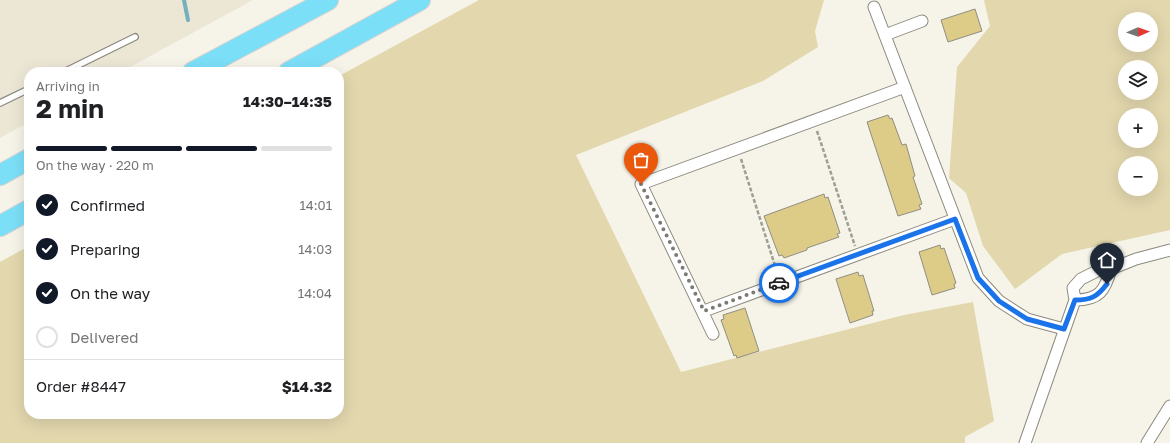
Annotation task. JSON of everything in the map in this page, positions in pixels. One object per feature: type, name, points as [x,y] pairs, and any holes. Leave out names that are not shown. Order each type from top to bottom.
[{"type":"highway","points":[[202,67],[328,0]]},
{"type":"highway","points":[[298,67],[420,0]]},
{"type":"highway","points":[[0,175],[24,162]]},
{"type":"highway","points":[[0,226],[24,213]]},
{"type":"street","points":[[874,7],[978,278],[999,301],[1027,319],[1064,329]]},
{"type":"street","points":[[885,35],[922,21]]},
{"type":"street","points":[[713,334],[704,311],[641,184],[905,87]]},
{"type":"street","points":[[704,311],[955,219]]},
{"type":"street","points":[[1025,443],[1075,300],[1073,288],[1081,279],[1100,270],[1111,269],[1136,259],[1170,250]]},
{"type":"street","points":[[1075,300],[1088,300],[1098,295],[1107,284],[1111,269]]},
{"type":"street","points":[[1147,443],[1170,406]]},
{"type":"lane","points":[[74,67],[135,37]]},
{"type":"lane","points":[[0,103],[24,91]]},
{"type":"path","points":[[813,121],[857,254]]},
{"type":"path","points":[[738,149],[781,282]]},
{"type":"shaded area","points":[[0,0],[253,0],[130,67],[24,67],[24,125],[0,138]]},
{"type":"shaded area","points":[[479,0],[824,0],[815,31],[818,47],[763,81],[576,155],[681,372],[904,315],[973,302],[994,421],[965,437],[965,443],[0,443],[0,262],[24,249],[24,419],[344,419],[344,73]]},
{"type":"shaded area","points":[[984,0],[1170,0],[1170,230],[1062,254],[1015,289],[983,246],[966,193],[949,178],[957,67],[990,26]]},
{"type":"building","points":[[975,9],[982,31],[948,42],[941,20]]},
{"type":"building","points":[[888,115],[890,119],[892,118],[902,145],[906,144],[915,176],[913,177],[922,204],[919,205],[921,209],[898,216],[867,122]]},
{"type":"building","points":[[824,194],[825,198],[828,197],[840,233],[837,234],[839,237],[784,258],[782,255],[779,256],[764,216]]},
{"type":"building","points":[[940,245],[941,249],[944,248],[956,283],[954,284],[955,288],[932,295],[919,252]]},
{"type":"building","points":[[858,272],[859,276],[863,275],[874,311],[872,311],[873,315],[850,323],[836,279]]},
{"type":"building","points":[[745,308],[759,351],[737,358],[736,355],[734,356],[721,320],[724,319],[723,315]]},
{"type":"waterway","points":[[184,0],[188,20]]},
{"type":"way so far","points":[[641,184],[704,311],[779,283]]},
{"type":"route","points":[[779,283],[955,219],[978,278],[999,301],[1027,319],[1064,329],[1075,300],[1088,300],[1098,295],[1107,284]]}]
